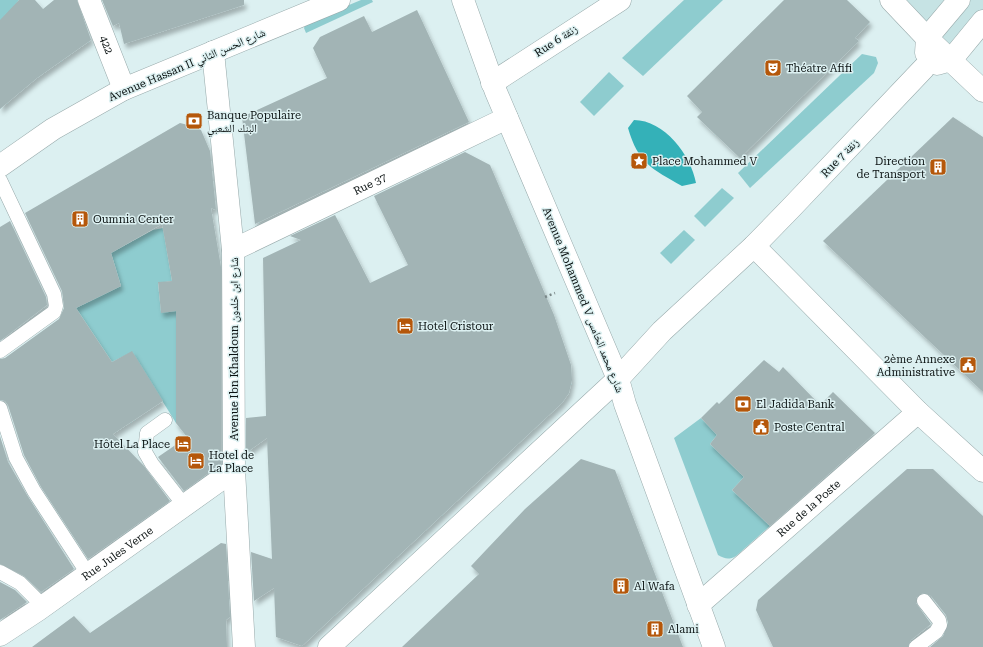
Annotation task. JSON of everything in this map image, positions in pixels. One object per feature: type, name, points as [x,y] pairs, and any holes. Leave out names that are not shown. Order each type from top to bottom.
[{"type":"street","name":"422","points":[[89,0],[124,89]]},
{"type":"street","name":"Avenue Hassan II شارع الحسن الثاني","points":[[0,166],[53,129],[124,89],[339,0]]},
{"type":"street","name":"Avenue Mohammed V شارع محمد الخامس","points":[[463,0],[492,83],[618,379],[625,404],[714,647]]},
{"type":"street","name":"Rue 6 زنقة","points":[[492,83],[620,0]]},
{"type":"street","points":[[891,0],[983,91]]},
{"type":"street","points":[[959,0],[928,38],[924,68],[951,60],[983,21]]},
{"type":"street","name":"Avenue Ibn Khaldoun شارع ابن خلدون","points":[[213,52],[233,250],[234,470],[244,647]]},
{"type":"street","name":"Rue 7 زنقة","points":[[329,647],[618,379],[662,331],[754,246],[924,68]]},
{"type":"street","name":"Rue 37","points":[[233,250],[507,118]]},
{"type":"street","points":[[754,246],[918,412],[983,471]]},
{"type":"street","name":"Rue de la Poste","points":[[698,605],[918,412]]},
{"type":"street","name":"Rue Jules Verne","points":[[0,635],[234,470]]},
{"type":"lane","points":[[0,180],[54,294],[56,306],[54,312],[0,352]]},
{"type":"lane","points":[[0,408],[16,458],[34,490],[88,574]]},
{"type":"lane","points":[[165,420],[147,433],[145,452],[152,464],[184,505]]},
{"type":"lane","points":[[0,572],[20,583],[43,606]]},
{"type":"lane","points":[[916,647],[936,632],[940,625],[939,620],[924,601]]},
{"type":"shaded area","points":[[0,0],[19,0],[0,24]]},
{"type":"shaded area","points":[[361,0],[372,0],[373,2],[306,33],[304,28],[306,23]]},
{"type":"shaded area","points":[[684,0],[723,0],[643,76],[622,58]]},
{"type":"shaded area","points":[[891,0],[983,0],[983,21],[951,60]]},
{"type":"shaded area","points":[[862,54],[876,57],[878,63],[874,73],[750,188],[738,173]]},
{"type":"shaded area","points":[[609,72],[624,86],[594,116],[580,102]]},
{"type":"shaded area","points":[[634,120],[656,126],[674,141],[688,161],[696,183],[682,186],[662,175],[648,164],[636,149],[628,128]]},
{"type":"shaded area","points":[[722,188],[734,198],[705,227],[694,216]]},
{"type":"shaded area","points":[[163,228],[172,281],[158,283],[161,312],[176,311],[176,423],[132,352],[112,362],[76,308],[121,286],[111,253],[153,230]]},
{"type":"shaded area","points":[[684,230],[695,240],[671,264],[660,253]]},
{"type":"shaded area","points":[[701,418],[717,435],[710,444],[744,477],[732,490],[770,526],[736,556],[731,558],[725,558],[718,555],[674,438]]},
{"type":"building","points":[[19,0],[35,0],[43,9],[54,0],[77,0],[91,40],[37,78],[0,109],[0,20]]},
{"type":"building","points":[[102,0],[244,0],[244,5],[124,44],[119,23],[113,26]]},
{"type":"building","name":"Théatre Afifi","points":[[784,0],[847,0],[870,22],[855,38],[859,41],[740,158],[697,117],[702,112],[687,96]]},
{"type":"building","points":[[417,10],[469,122],[255,224],[242,117],[327,78],[313,48],[320,37],[364,16],[372,32]]},
{"type":"building","points":[[953,117],[983,137],[983,392],[823,241]]},
{"type":"building","points":[[180,123],[201,130],[210,151],[216,210],[211,208],[221,267],[221,464],[184,491],[158,457],[187,437],[176,423],[176,311],[161,313],[158,282],[172,281],[162,224],[111,253],[121,286],[76,308],[112,362],[132,351],[163,401],[113,434],[144,466],[170,501],[88,559],[41,487],[24,455],[8,405],[5,401],[0,400],[0,359],[5,358],[59,319],[64,308],[62,291],[25,213]]},
{"type":"building","points":[[465,152],[490,165],[554,315],[571,365],[572,380],[569,393],[562,403],[302,646],[276,637],[274,588],[254,601],[251,552],[272,559],[267,438],[246,453],[246,418],[266,416],[263,258],[301,240],[290,236],[335,215],[370,283],[408,265],[374,196]]},
{"type":"building","points":[[10,221],[46,297],[47,305],[0,341],[0,227]]},
{"type":"building","points":[[764,360],[779,372],[783,367],[820,405],[833,392],[875,433],[770,526],[732,490],[744,477],[710,444],[717,435],[701,418],[717,402],[719,404]]},
{"type":"building","points":[[0,436],[8,462],[74,569],[41,592],[24,576],[0,564]]},
{"type":"building","points":[[581,459],[615,470],[683,647],[402,647],[479,574],[471,566],[525,509]]},
{"type":"building","points":[[907,469],[933,469],[983,516],[983,647],[930,647],[943,636],[948,623],[946,615],[931,596],[923,593],[916,598],[916,603],[931,624],[911,640],[908,647],[773,647],[756,610],[758,600]]},
{"type":"building","points":[[221,543],[226,544],[230,617],[226,620],[227,647],[32,647],[74,616],[90,633]]},
{"type":"building","points":[[0,582],[15,590],[27,602],[0,620]]},
{"type":"place","name":"Théatre Afifi","points":[[773,68]]},
{"type":"place","name":"Banque Populaire البنك الشعبي","points":[[194,121]]},
{"type":"place","name":"Place Mohammed V","points":[[639,161]]},
{"type":"place","name":"Direction de Transport","points":[[938,167]]},
{"type":"place","name":"Oumnia Center","points":[[80,219]]},
{"type":"place","name":"Hotel Cristour","points":[[405,326]]},
{"type":"place","name":"2ème Annexe Administrative","points":[[968,365]]},
{"type":"place","name":"El Jadida Bank","points":[[743,404]]},
{"type":"place","name":"Poste Central","points":[[761,427]]},
{"type":"place","name":"Hôtel La Place","points":[[183,444]]},
{"type":"place","name":"Hotel de La Place","points":[[196,461]]},
{"type":"place","name":"Al Wafa","points":[[621,586]]},
{"type":"place","name":"Alami","points":[[655,629]]}]
